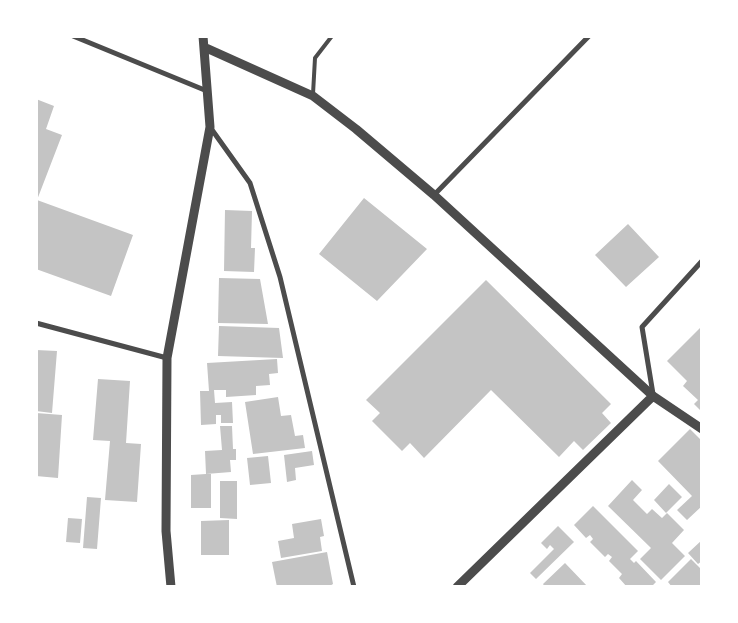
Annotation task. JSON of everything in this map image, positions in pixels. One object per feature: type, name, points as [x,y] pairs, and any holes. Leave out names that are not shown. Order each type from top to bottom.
[{"type":"street","points":[[73,36],[207,91]]},
{"type":"street","points":[[171,587],[166,531],[167,358],[210,126],[203,36]]},
{"type":"street","points":[[434,196],[589,36]]},
{"type":"street","points":[[204,47],[313,96],[356,129],[434,196],[653,396],[702,429]]},
{"type":"street","points":[[210,126],[250,184],[280,277],[354,587]]},
{"type":"street","points":[[653,396],[642,327],[702,261]]},
{"type":"street","points":[[36,323],[167,358]]},
{"type":"street","points":[[457,587],[653,396]]},
{"type":"lane","points":[[313,96],[316,58],[332,36]]},
{"type":"building","points":[[36,99],[54,106],[46,129],[62,135],[37,200],[133,235],[111,296],[36,269]]},
{"type":"building","points":[[364,198],[427,249],[377,301],[319,254]]},
{"type":"building","points":[[225,210],[252,211],[251,248],[255,248],[254,272],[224,271]]},
{"type":"building","points":[[628,224],[659,257],[626,287],[595,255]]},
{"type":"building","points":[[219,278],[260,279],[268,324],[218,323]]},
{"type":"building","points":[[486,280],[611,404],[602,413],[611,423],[583,450],[574,441],[559,457],[491,390],[424,458],[410,443],[402,451],[372,421],[380,413],[366,400]]},
{"type":"building","points":[[219,326],[279,328],[283,358],[218,356]]},
{"type":"building","points":[[702,326],[702,412],[694,404],[698,400],[683,386],[687,381],[667,361]]},
{"type":"building","points":[[36,350],[57,351],[52,413],[36,411]]},
{"type":"building","points":[[277,359],[278,373],[269,374],[270,385],[256,386],[256,395],[226,397],[226,390],[214,390],[215,403],[232,402],[233,423],[221,423],[221,415],[216,415],[216,424],[201,425],[200,391],[209,391],[207,363]]},
{"type":"building","points":[[98,379],[130,381],[126,443],[141,444],[137,502],[105,500],[110,441],[93,440]]},
{"type":"building","points":[[278,397],[281,416],[291,415],[295,436],[303,435],[305,448],[253,454],[245,402]]},
{"type":"building","points":[[36,413],[62,415],[58,478],[36,476]]},
{"type":"building","points":[[220,426],[232,426],[233,449],[236,449],[236,460],[230,460],[231,472],[206,474],[205,451],[222,450]]},
{"type":"building","points":[[690,429],[702,441],[702,506],[687,520],[677,510],[692,496],[658,461]]},
{"type":"building","points":[[312,451],[314,465],[295,468],[296,480],[287,482],[284,455]]},
{"type":"building","points":[[268,456],[271,483],[250,485],[247,458]]},
{"type":"building","points":[[211,474],[211,508],[191,508],[191,475]]},
{"type":"building","points":[[632,480],[642,490],[633,500],[647,514],[652,509],[662,518],[667,513],[684,530],[672,543],[685,556],[661,580],[640,559],[651,548],[608,506]]},
{"type":"building","points":[[220,481],[237,481],[237,519],[220,518]]},
{"type":"building","points":[[669,484],[682,497],[666,513],[654,500]]},
{"type":"building","points":[[87,497],[101,498],[97,549],[83,548]]},
{"type":"building","points":[[593,506],[638,551],[630,559],[634,563],[636,561],[656,582],[651,587],[627,587],[619,578],[622,574],[609,561],[612,557],[608,554],[605,557],[590,542],[593,539],[590,535],[586,538],[574,525]]},
{"type":"building","points":[[68,518],[82,519],[80,543],[66,542]]},
{"type":"building","points":[[321,519],[324,536],[320,537],[322,551],[281,558],[278,541],[294,538],[292,524]]},
{"type":"building","points":[[229,520],[229,555],[201,555],[201,521]]},
{"type":"building","points":[[558,526],[574,542],[536,579],[530,573],[554,549],[550,545],[547,549],[541,543]]},
{"type":"building","points":[[702,540],[702,561],[698,564],[688,553]]},
{"type":"building","points":[[327,552],[333,584],[328,587],[277,587],[272,562]]},
{"type":"building","points":[[691,559],[702,570],[702,587],[672,587],[668,582]]},
{"type":"building","points":[[565,563],[588,587],[545,587],[543,584]]}]
